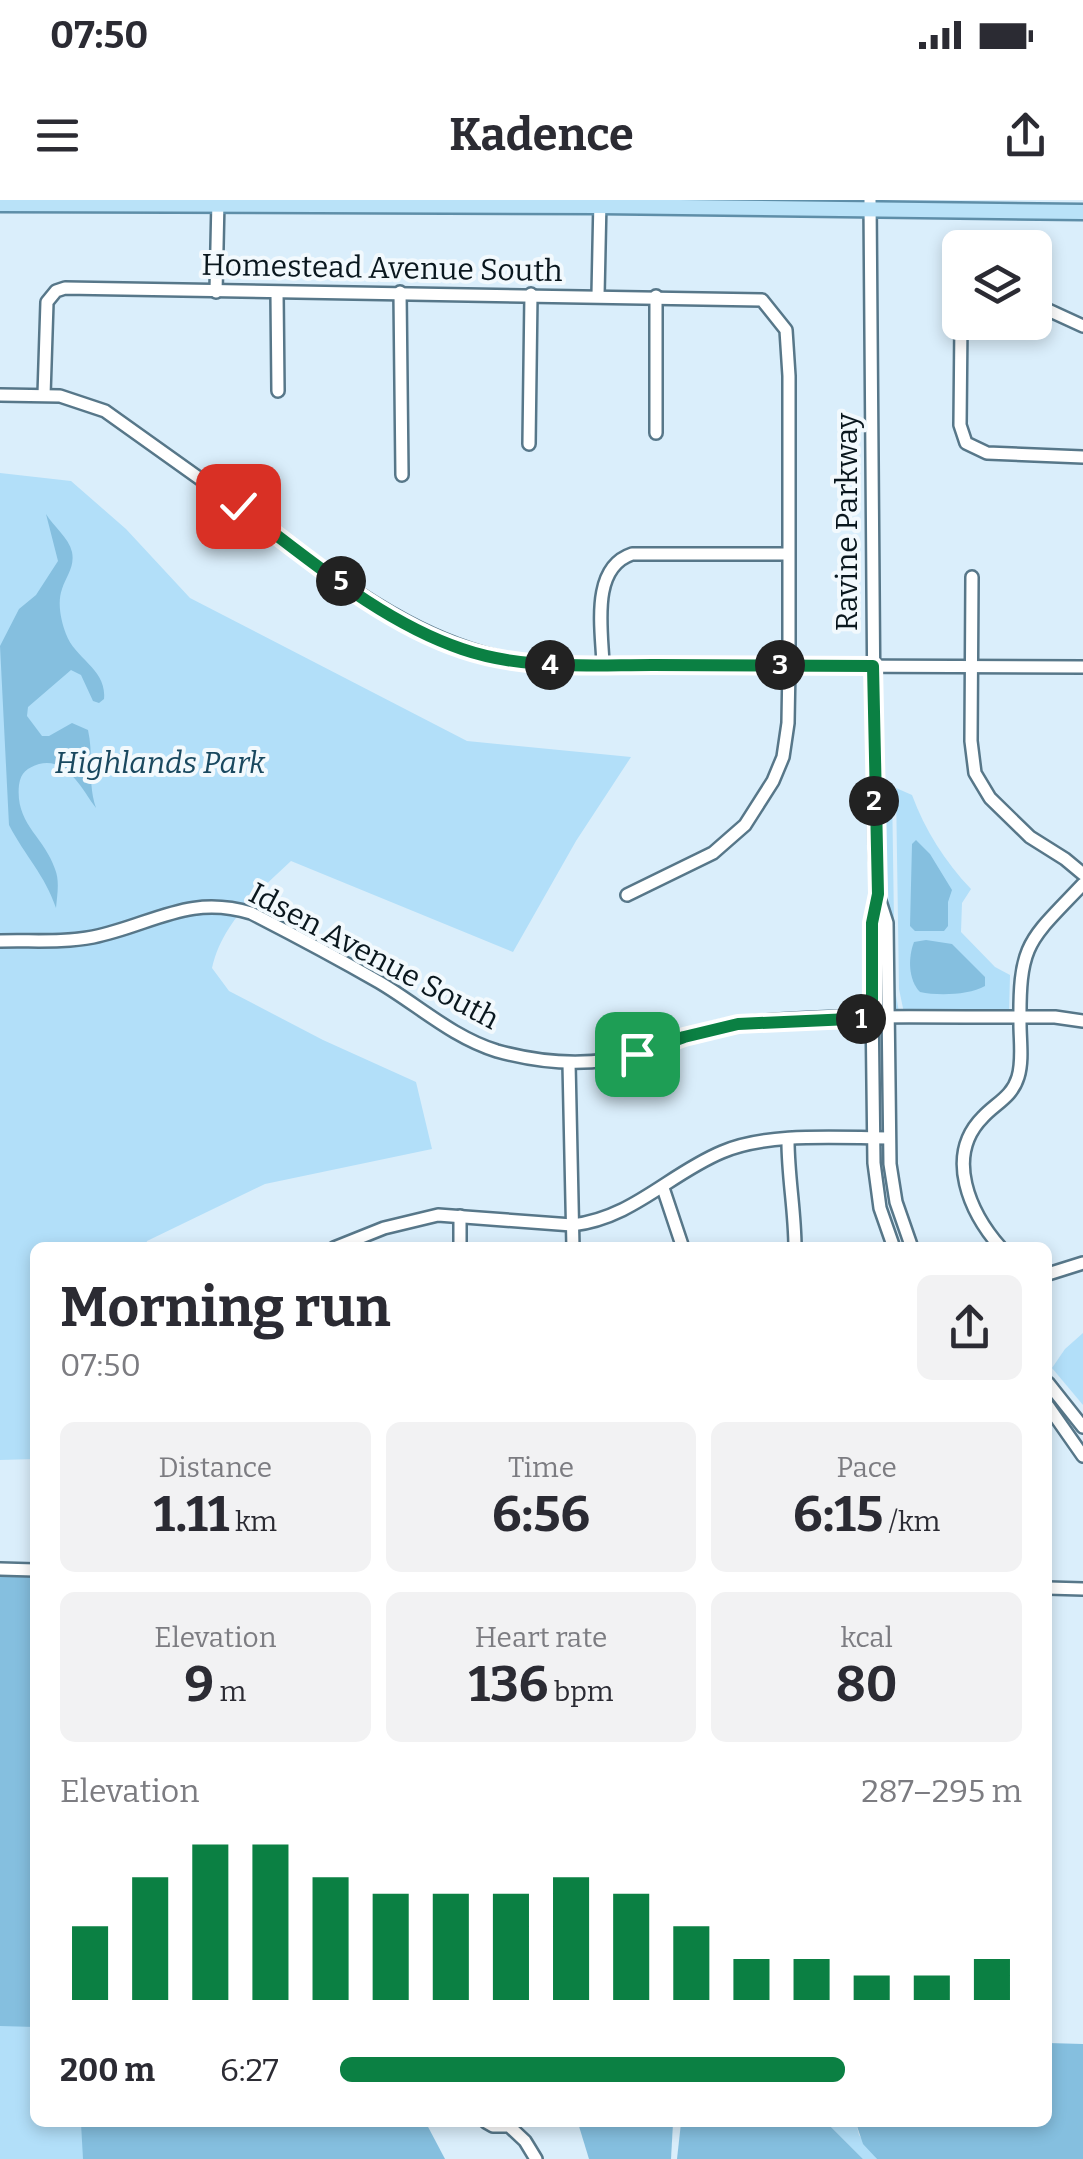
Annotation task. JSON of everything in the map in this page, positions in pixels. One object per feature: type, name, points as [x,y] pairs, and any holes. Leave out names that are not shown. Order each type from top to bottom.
[{"type":"main road","points":[[0,204],[600,203],[870,205],[1083,212]]},
{"type":"street","points":[[216,292],[218,202]]},
{"type":"street","points":[[598,295],[600,203]]},
{"type":"street","name":"Ravine Parkway","points":[[870,205],[878,894],[872,923],[873,1138],[877,1194],[892,1242]]},
{"type":"street","name":"Homestead Avenue South","points":[[44,395],[47,302],[56,291],[78,287],[762,300],[782,322],[787,344],[788,554]]},
{"type":"street","points":[[400,292],[402,475]]},
{"type":"street","points":[[277,293],[278,391]]},
{"type":"street","points":[[528,444],[531,294]]},
{"type":"street","points":[[656,296],[656,434]]},
{"type":"street","points":[[1052,312],[1083,326]]},
{"type":"street","points":[[960,340],[960,425],[966,442],[987,453],[1083,457]]},
{"type":"street","points":[[0,395],[78,400],[105,411],[325,570],[406,623],[462,649],[517,662],[602,665],[1083,667]]},
{"type":"street","points":[[602,665],[605,578],[621,558],[632,554],[788,554],[788,723],[783,757],[745,825],[714,854],[627,896]]},
{"type":"street","points":[[972,577],[971,754],[980,783],[1030,838],[1065,858],[1083,874]]},
{"type":"street","points":[[996,1242],[972,1203],[964,1180],[963,1158],[976,1125],[1006,1098],[1018,1079],[1021,972],[1027,949],[1039,930],[1083,884]]},
{"type":"street","name":"Ravine Parkway","points":[[878,894],[887,923],[889,1138],[894,1196],[910,1242]]},
{"type":"street","name":"Idsen Avenue South","points":[[0,941],[93,937],[175,910],[228,906],[251,913],[380,983],[465,1037],[496,1050],[568,1063],[637,1054],[738,1024],[872,1018],[1083,1021]]},
{"type":"street","points":[[568,1063],[573,1242]]},
{"type":"street","points":[[351,1242],[420,1218],[460,1216],[572,1225],[603,1219],[722,1151],[752,1142],[889,1138]]},
{"type":"street","points":[[788,1141],[795,1242]]},
{"type":"street","points":[[663,1188],[681,1242]]},
{"type":"street","points":[[460,1216],[460,1242]]},
{"type":"street","points":[[1052,1273],[1083,1263]]},
{"type":"street","points":[[1052,1388],[1083,1426]]},
{"type":"street","points":[[1052,1412],[1083,1456]]},
{"type":"street","points":[[0,1569],[30,1570]]},
{"type":"street","points":[[1052,1588],[1083,1589]]},
{"type":"street","points":[[512,2127],[536,2159]]},
{"type":"green space","name":"Highlands Park","points":[[0,473],[71,481],[126,529],[190,598],[467,741],[631,757],[576,841],[513,952],[291,861],[254,897],[224,937],[212,968],[229,991],[416,1082],[432,1149],[265,1184],[147,1242],[30,1242],[30,1459],[0,1460]]},
{"type":"green space","points":[[892,787],[895,990],[899,1012],[893,1005],[883,788]]},
{"type":"green space","points":[[896,788],[912,795],[937,845],[971,889],[962,903],[961,932],[995,967],[1010,975],[1009,1013],[904,1013],[899,989]]},
{"type":"green space","points":[[1083,1333],[1083,1405],[1052,1368]]},
{"type":"green space","points":[[0,1573],[30,1574],[30,2127],[420,2127],[420,2159],[0,2159]]},
{"type":"green space","points":[[831,2127],[857,2127],[877,2159],[863,2159]]},
{"type":"shaded area","points":[[46,514],[68,542],[73,557],[60,600],[64,629],[104,689],[104,699],[99,703],[93,701],[81,675],[71,670],[28,707],[27,716],[42,736],[72,723],[88,730],[90,740],[96,808],[72,776],[58,765],[31,767],[19,785],[21,810],[57,874],[56,908],[9,825],[0,646],[19,609],[36,595],[58,561]]},
{"type":"shaded area","points":[[916,840],[930,854],[952,890],[944,931],[915,931],[910,926],[912,844]]},
{"type":"shaded area","points":[[914,942],[952,944],[985,977],[985,986],[953,994],[920,992],[911,975],[911,954]]},
{"type":"shaded area","points":[[0,1573],[30,1574],[30,2027],[0,2026]]},
{"type":"shaded area","points":[[1052,2043],[1083,2044],[1083,2159],[877,2159],[863,2144],[857,2127],[1052,2127]]},
{"type":"shaded area","points":[[81,2127],[428,2127],[445,2159],[83,2159]]},
{"type":"shaded area","points":[[579,2127],[673,2127],[671,2159],[589,2159]]},
{"type":"shaded area","points":[[681,2127],[831,2127],[863,2159],[677,2159]]},
{"type":"route","points":[[238,506],[406,623],[462,649],[490,657],[539,665],[873,666],[878,894],[872,923],[872,1018],[738,1024],[637,1054]]}]
